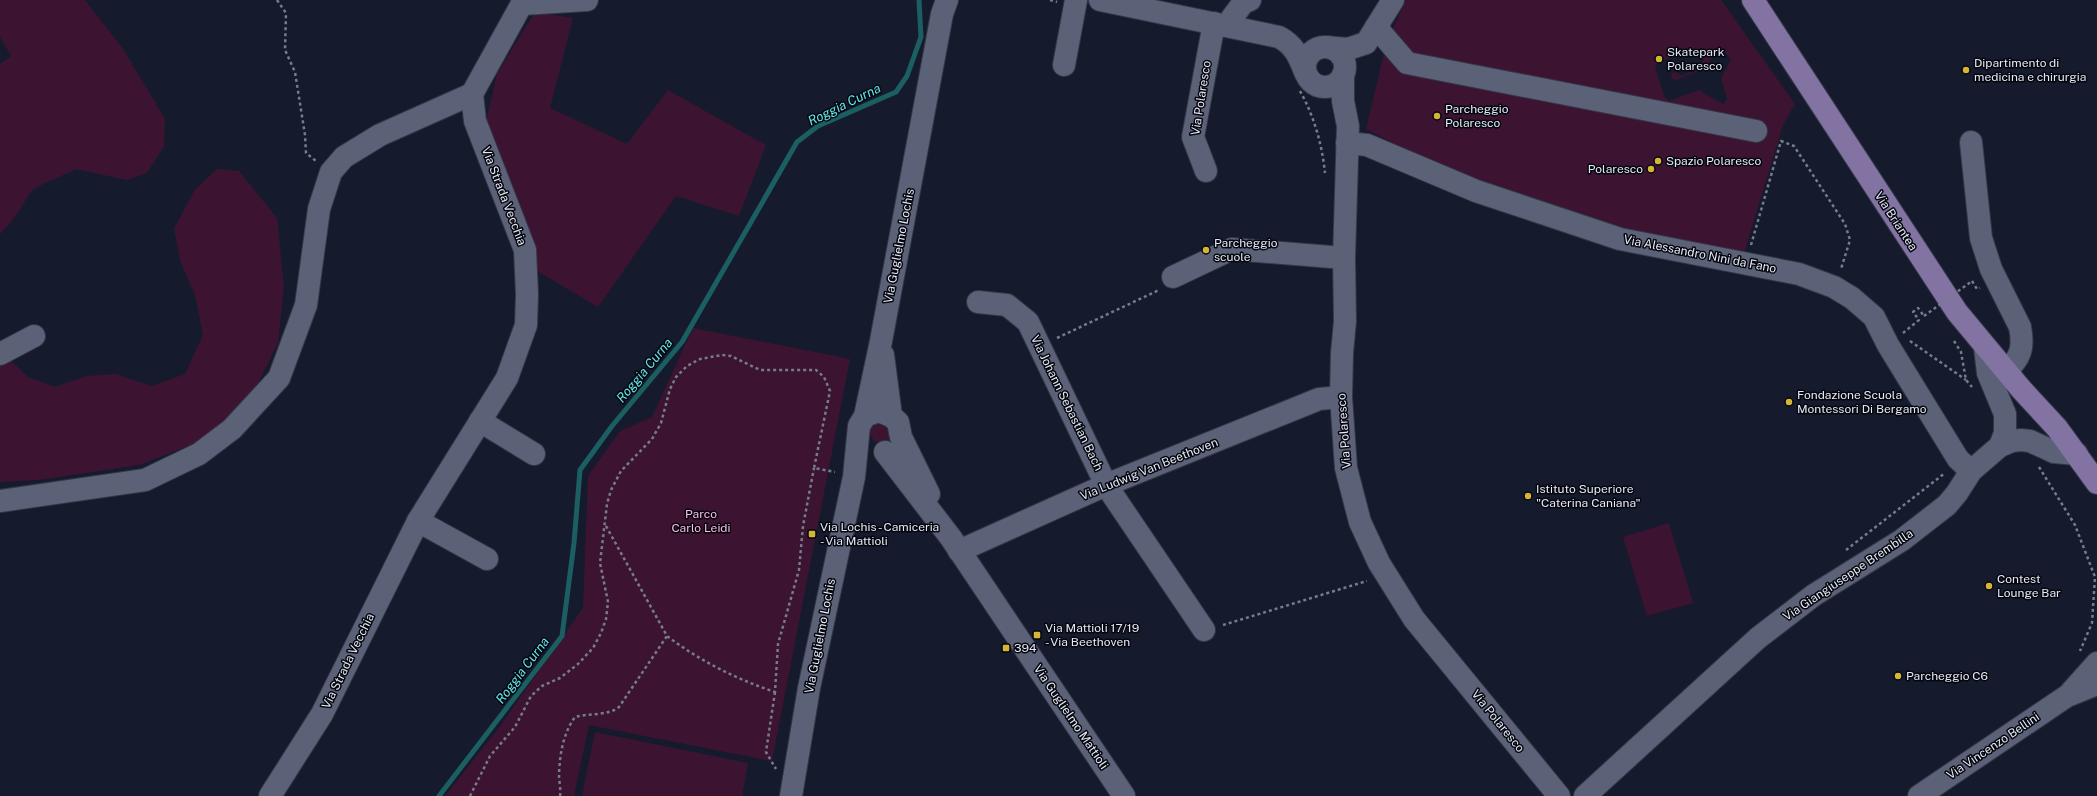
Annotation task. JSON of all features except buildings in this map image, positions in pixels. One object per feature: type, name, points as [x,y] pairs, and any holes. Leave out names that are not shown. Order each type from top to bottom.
[{"type":"main road","name":"Via Briantea","points":[[1754,0],[1934,279],[1985,348],[2005,372],[2057,428],[2087,455],[2097,483]]},
{"type":"street","points":[[0,501],[145,480],[199,454],[232,429],[279,378],[306,305],[319,209],[331,172],[344,157],[380,135],[472,94],[518,4],[587,0]]},
{"type":"street","points":[[1100,0],[1330,48]]},
{"type":"street","name":"Via Polaresco","points":[[1206,171],[1193,136],[1220,24],[1232,0]]},
{"type":"street","points":[[1220,24],[1243,3],[1250,0]]},
{"type":"street","points":[[1306,81],[1327,87],[1333,85],[1344,74],[1357,51],[1371,35],[1392,0]]},
{"type":"street","points":[[1064,65],[1076,3]]},
{"type":"street","name":"Via Guglielmo Lochis","points":[[792,790],[809,688],[854,477],[859,426],[865,416],[881,341],[943,5]]},
{"type":"street","points":[[1306,81],[1306,62],[1309,55],[1317,48],[1348,49],[1371,35]]},
{"type":"street","points":[[1371,35],[1407,63],[1756,131]]},
{"type":"street","points":[[1279,37],[1290,43],[1297,52],[1306,81]]},
{"type":"street","name":"Via Polaresco","points":[[1330,48],[1342,56],[1345,67],[1343,101],[1348,126],[1344,258],[1345,321],[1341,397],[1346,468],[1360,522],[1387,575],[1414,619],[1559,796]]},
{"type":"street","name":"Via Polaresco","points":[[1306,81],[1335,98],[1346,118]]},
{"type":"street","name":"Via Strada Vecchia","points":[[270,796],[322,714],[418,521],[507,378],[526,325],[527,294],[525,250],[475,121],[472,94]]},
{"type":"street","points":[[1971,142],[1981,238],[1989,264],[2020,327],[2022,336],[2020,355],[2014,364],[2005,372]]},
{"type":"street","name":"Via Alessandro Nini da Fano","points":[[1347,143],[1367,145],[1476,191],[1620,239],[1799,274],[1834,287],[1852,298],[1874,317],[1888,345],[1965,465]]},
{"type":"street","points":[[1173,277],[1232,249],[1344,258]]},
{"type":"street","name":"Via Johann Sebastian Bach","points":[[978,302],[1007,305],[1028,322],[1106,485],[1204,630]]},
{"type":"street","points":[[0,354],[34,336]]},
{"type":"street","name":"Via Guglielmo Mattioli","points":[[881,341],[891,416],[898,422],[901,437],[955,544]]},
{"type":"street","points":[[1985,348],[1988,373],[2005,414],[2005,433],[2000,446]]},
{"type":"street","name":"Via Ludwig Van Beethoven","points":[[955,544],[1319,399],[1341,397]]},
{"type":"street","points":[[865,416],[879,411],[891,416]]},
{"type":"street","points":[[480,421],[534,454]]},
{"type":"street","points":[[880,452],[893,447],[901,437]]},
{"type":"street","name":"Via Guglielmo Mattioli","points":[[857,438],[863,447],[880,452],[955,544],[1124,796]]},
{"type":"street","name":"Via Giangiuseppe Brembilla","points":[[1584,796],[1758,638],[1814,595],[1902,540],[1947,505],[1958,493],[1965,465],[2000,446],[2012,441],[2021,440],[2030,441],[2050,450],[2087,455]]},
{"type":"street","name":"Via Guglielmo Lochis","points":[[854,477],[880,452]]},
{"type":"street","points":[[418,521],[487,559]]},
{"type":"street","name":"Via Vincenzo Bellini","points":[[2067,696],[2097,663]]},
{"type":"street","name":"Via Vincenzo Bellini","points":[[1919,796],[2067,696],[2097,684]]},
{"type":"path","points":[[277,0],[286,13],[285,50],[295,72],[305,135],[306,153],[331,172]]},
{"type":"path","points":[[1050,0],[1076,3]]},
{"type":"path","points":[[1306,81],[1310,109],[1323,155],[1326,177]]},
{"type":"path","points":[[1746,263],[1781,141],[1794,146],[1845,224],[1850,240],[1840,272]]},
{"type":"path","points":[[1041,347],[1164,287],[1173,277]]},
{"type":"path","points":[[1914,324],[1919,320],[1913,312],[1918,308],[1924,316],[1972,281]]},
{"type":"path","points":[[1931,306],[1935,312]]},
{"type":"path","points":[[1901,335],[1966,380],[1974,391]]},
{"type":"path","points":[[1952,339],[1961,352],[1966,380]]},
{"type":"path","points":[[470,796],[486,762],[515,727],[531,696],[542,686],[560,678],[578,664],[593,648],[606,619],[608,602],[600,563],[606,525],[607,504],[614,480],[620,471],[652,439],[660,423],[670,389],[676,377],[687,366],[700,358],[712,355],[731,356],[760,370],[816,370],[824,377],[830,391],[803,526],[799,570],[778,644],[775,692],[766,752],[775,768],[792,790]]},
{"type":"path","points":[[2037,464],[2075,525],[2095,577],[2092,623],[2081,649],[2076,655]]},
{"type":"path","points":[[1844,552],[1950,469],[1965,465]]},
{"type":"path","points":[[814,468],[854,477]]},
{"type":"path","points":[[606,525],[668,636],[681,646],[732,676],[775,692]]},
{"type":"path","points":[[1204,630],[1387,575]]},
{"type":"path","points":[[560,796],[559,775],[562,744],[568,726],[575,717],[588,713],[609,713],[618,708],[668,636]]},
{"type":"green space","points":[[0,0],[85,0],[123,49],[165,119],[164,146],[147,173],[127,180],[76,169],[33,189],[12,221],[0,234],[0,64],[11,56],[0,37]]},
{"type":"green space","name":"Spazio Polaresco","points":[[1406,0],[1721,0],[1795,104],[1783,125],[1743,257],[1630,232],[1476,186],[1366,129],[1387,41]],"holes":[[[1691,50],[1695,50],[1700,53],[1703,58],[1701,67],[1681,76],[1675,72],[1672,73],[1671,78],[1676,80],[1705,68],[1717,51],[1725,52],[1731,60],[1721,78],[1727,99],[1724,104],[1699,90],[1669,101],[1664,96],[1655,66],[1661,61]]]},
{"type":"green space","points":[[535,12],[573,18],[550,108],[627,144],[668,90],[766,145],[739,216],[676,196],[598,307],[539,272],[486,122],[497,74]]},
{"type":"green space","points":[[217,169],[239,171],[277,218],[284,286],[278,343],[250,400],[197,443],[139,465],[39,480],[0,482],[0,350],[28,377],[55,387],[86,376],[116,374],[151,386],[185,374],[203,335],[195,295],[181,263],[174,228],[195,190]]},
{"type":"green space","name":"Parco Carlo Leidi","points":[[693,328],[850,359],[772,761],[589,725],[574,796],[445,796],[498,729],[583,608],[588,476],[620,431],[652,417]]},
{"type":"green space","points":[[888,421],[892,438],[882,444],[878,443],[871,436],[871,426],[873,423]]},
{"type":"green space","points":[[1669,523],[1693,603],[1647,616],[1623,537]]},
{"type":"green space","points":[[595,732],[748,763],[742,796],[582,796]]},
{"type":"waterway","name":"Roggia Curna","points":[[439,796],[562,636],[574,543],[580,470],[612,426],[682,342],[797,142],[818,126],[896,92],[907,76],[921,37],[919,0]]},
{"type":"place","name":"Skatepark Polaresco","points":[[1659,59]]},
{"type":"place","name":"Dipartimento di medicina e chirurgia","points":[[1966,70]]},
{"type":"place","name":"Parcheggio Polaresco","points":[[1437,116]]},
{"type":"place","name":"Spazio Polaresco","points":[[1658,161]]},
{"type":"place","name":"Polaresco","points":[[1651,169]]},
{"type":"place","name":"Parcheggio scuole","points":[[1206,250]]},
{"type":"place","name":"Fondazione Scuola Montessori Di Bergamo","points":[[1789,402]]},
{"type":"place","name":"Istituto Superiore \"Caterina Caniana\"","points":[[1528,496]]},
{"type":"place","name":"Via Lochis - Camiceria - Via Mattioli","points":[[812,534]]},
{"type":"place","name":"Contest Lounge Bar","points":[[1989,586]]},
{"type":"place","name":"Via Mattioli 17/19 - Via Beethoven","points":[[1037,635]]},
{"type":"place","name":"394","points":[[1006,648]]},
{"type":"place","name":"Parcheggio C6","points":[[1898,676]]}]
